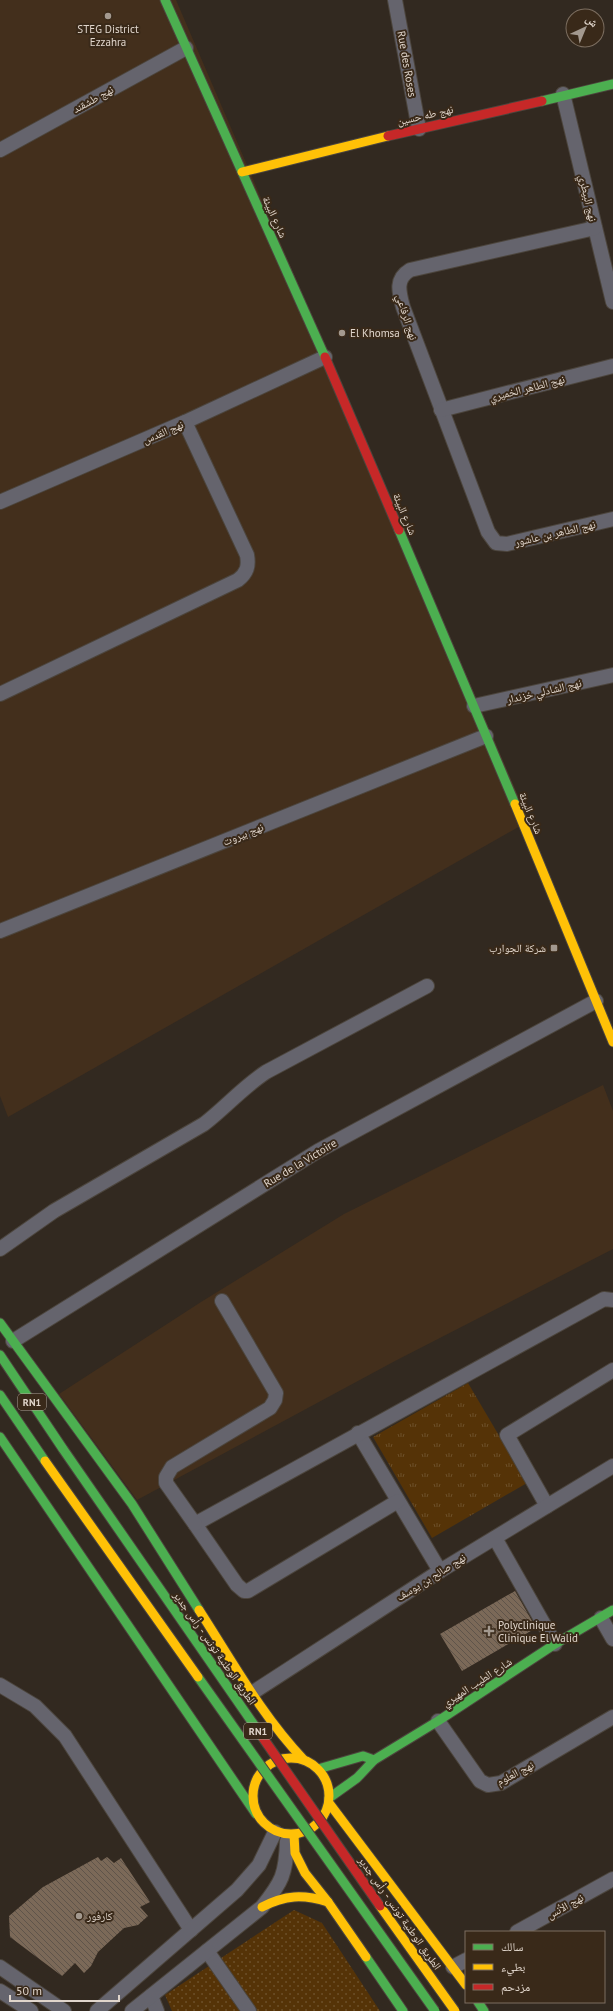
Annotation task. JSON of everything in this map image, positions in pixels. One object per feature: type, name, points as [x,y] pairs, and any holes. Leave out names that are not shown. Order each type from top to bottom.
[{"type":"main road","name":"شارع البيئة","points":[[165,0],[324,358],[474,706],[613,1042]]},
{"type":"main road","name":"نهج طه حسين","points":[[242,172],[563,94],[613,84]]},
{"type":"main road","points":[[0,1323],[132,1504],[252,1693],[289,1744],[304,1760],[318,1769],[324,1777],[328,1787],[329,1800],[324,1815],[317,1825],[306,1832],[285,1834],[265,1825],[0,1439]]},
{"type":"main road","name":"الطريق الوطنية تونس - رأس جدير","points":[[0,1355],[63,1449],[360,1878],[455,2011]]},
{"type":"main road","name":"RN1","points":[[0,1395],[45,1461],[435,2011]]},
{"type":"main road","name":"شارع الطيب المهيري","points":[[329,1800],[357,1778],[374,1760],[438,1721],[555,1644],[613,1610]]},
{"type":"main road","points":[[318,1769],[363,1756],[374,1760]]},
{"type":"main road","points":[[256,1814],[252,1792],[255,1780],[261,1771],[270,1763],[281,1759],[292,1758],[304,1760]]},
{"type":"main road","points":[[329,1800],[465,1984]]},
{"type":"main road","points":[[285,1834],[302,1867],[404,2011]]},
{"type":"main road","points":[[262,1907],[277,1899],[294,1895],[311,1896],[328,1902]]},
{"type":"street","name":"Rue des Roses","points":[[395,0],[419,129]]},
{"type":"street","name":"نهج طشقند","points":[[0,150],[186,48]]},
{"type":"street","name":"نهج البيطري","points":[[563,94],[613,302]]},
{"type":"street","name":"نهج الرفاعي","points":[[496,543],[488,532],[402,307],[398,290],[399,280],[403,274],[410,270],[595,228]]},
{"type":"street","name":"نهج القدس","points":[[0,502],[185,422],[324,358]]},
{"type":"street","name":"نهج الطاهر الخميري","points":[[441,410],[613,366]]},
{"type":"street","points":[[0,694],[231,584],[244,575],[248,568],[247,555],[185,422]]},
{"type":"street","name":"نهج الطاهر بن عاشور","points":[[496,543],[507,544],[613,519]]},
{"type":"street","name":"نهج الشادلي خزندار","points":[[474,706],[613,675]]},
{"type":"street","name":"نهج بيروت","points":[[0,931],[486,736]]},
{"type":"street","points":[[0,1249],[54,1211],[204,1124],[219,1113],[247,1084],[266,1072],[427,986]]},
{"type":"street","name":"Rue de la Victoire","points":[[13,1341],[318,1151],[596,1001]]},
{"type":"street","points":[[195,1524],[358,1433],[405,1410],[604,1299],[613,1300]]},
{"type":"street","points":[[222,1301],[276,1393],[276,1396],[270,1408],[172,1467],[168,1472],[166,1483],[237,1585],[244,1591],[248,1591],[398,1501]]},
{"type":"street","points":[[547,1506],[507,1435],[613,1370]]},
{"type":"street","points":[[358,1433],[440,1571]]},
{"type":"street","name":"نهج صالح بن يوسف","points":[[252,1693],[440,1571],[613,1466]]},
{"type":"street","points":[[495,1538],[555,1644]]},
{"type":"street","points":[[601,1618],[613,1639]]},
{"type":"street","points":[[0,1685],[35,1706],[66,1736],[191,1930]]},
{"type":"street","name":"نهج العلوم","points":[[438,1721],[480,1781],[488,1785],[501,1783],[613,1717]]},
{"type":"street","points":[[97,2011],[237,1890],[285,1834]]},
{"type":"street","points":[[132,2011],[262,1907],[279,1886],[285,1869],[285,1834]]},
{"type":"street","name":"نهج الأنس","points":[[519,1931],[613,1879]]},
{"type":"street","points":[[207,1951],[249,2011]]},
{"type":"street","points":[[453,1967],[465,1961]]},
{"type":"street","points":[[0,1967],[64,2011]]},
{"type":"street","points":[[0,1991],[31,2011]]},
{"type":"street","points":[[151,1996],[156,2011]]},
{"type":"shaded area","points":[[0,0],[176,0],[529,821],[8,1117],[0,1096]]},
{"type":"shaded area","points":[[603,1085],[613,1111],[613,1249],[395,1361],[137,1500],[59,1394],[201,1302],[344,1214]]},
{"type":"green space","points":[[468,1383],[527,1483],[432,1538],[373,1437]]},
{"type":"green space","points":[[294,1910],[322,1923],[380,2011],[172,2011],[165,1995]]},
{"type":"building","name":"Polyclinique Clinique El Walid","points":[[515,1591],[536,1628],[462,1671],[440,1634]]},
{"type":"building","name":"كارفور","points":[[98,1857],[101,1861],[107,1857],[114,1863],[121,1858],[150,1902],[140,1907],[148,1916],[138,1925],[124,1928],[98,1952],[91,1966],[84,1973],[75,1963],[62,1976],[10,1937],[9,1916],[43,1887]]},
{"type":"traffic: fast","points":[[165,0],[325,357]]},
{"type":"traffic: fast","points":[[542,101],[613,84]]},
{"type":"traffic: fast","points":[[399,530],[515,804]]},
{"type":"traffic: fast","points":[[0,1323],[132,1504],[199,1610]]},
{"type":"traffic: fast","points":[[0,1355],[63,1449]]},
{"type":"traffic: fast","points":[[0,1395],[45,1461]]},
{"type":"traffic: fast","points":[[0,1437],[256,1814]]},
{"type":"traffic: fast","points":[[63,1449],[263,1738]]},
{"type":"traffic: fast","points":[[329,1798],[357,1778],[374,1760],[438,1721],[555,1644],[613,1610]]},
{"type":"traffic: fast","points":[[198,1677],[435,2011]]},
{"type":"traffic: fast","points":[[318,1769],[363,1756],[374,1760]]},
{"type":"traffic: fast","points":[[366,1957],[403,2011]]},
{"type":"traffic: fast","points":[[479,2003],[484,2011]]},
{"type":"traffic: slow","points":[[242,172],[388,136]]},
{"type":"traffic: slow","points":[[515,804],[613,1042]]},
{"type":"traffic: slow","points":[[45,1461],[198,1677]]},
{"type":"traffic: slow","points":[[199,1610],[261,1707],[304,1760]]},
{"type":"traffic: slow","points":[[284,1758],[298,1758],[312,1764],[323,1775],[329,1789],[329,1796],[329,1803],[326,1811],[318,1823],[312,1828],[298,1834],[284,1834],[270,1828],[259,1817],[253,1803],[253,1789],[259,1775],[270,1764],[284,1758]]},
{"type":"traffic: slow","points":[[329,1803],[465,1984]]},
{"type":"traffic: slow","points":[[294,1835],[295,1853],[305,1873],[328,1902],[366,1957]]},
{"type":"traffic: slow","points":[[262,1907],[278,1900],[294,1897],[319,1899],[328,1902]]},
{"type":"traffic: slow","points":[[380,1906],[455,2011]]},
{"type":"traffic: jam","points":[[388,136],[542,101]]},
{"type":"traffic: jam","points":[[325,357],[399,530]]},
{"type":"traffic: jam","points":[[263,1738],[380,1906]]},
{"type":"place","name":"STEG District Ezzahra","points":[[108,16]]},
{"type":"place","name":"El Khomsa","points":[[342,333]]},
{"type":"place","name":"شركة الجوارب","points":[[554,948]]},
{"type":"place","name":"Polyclinique Clinique El Walid","points":[[489,1631]]},
{"type":"place","name":"كارفور","points":[[79,1916]]}]
